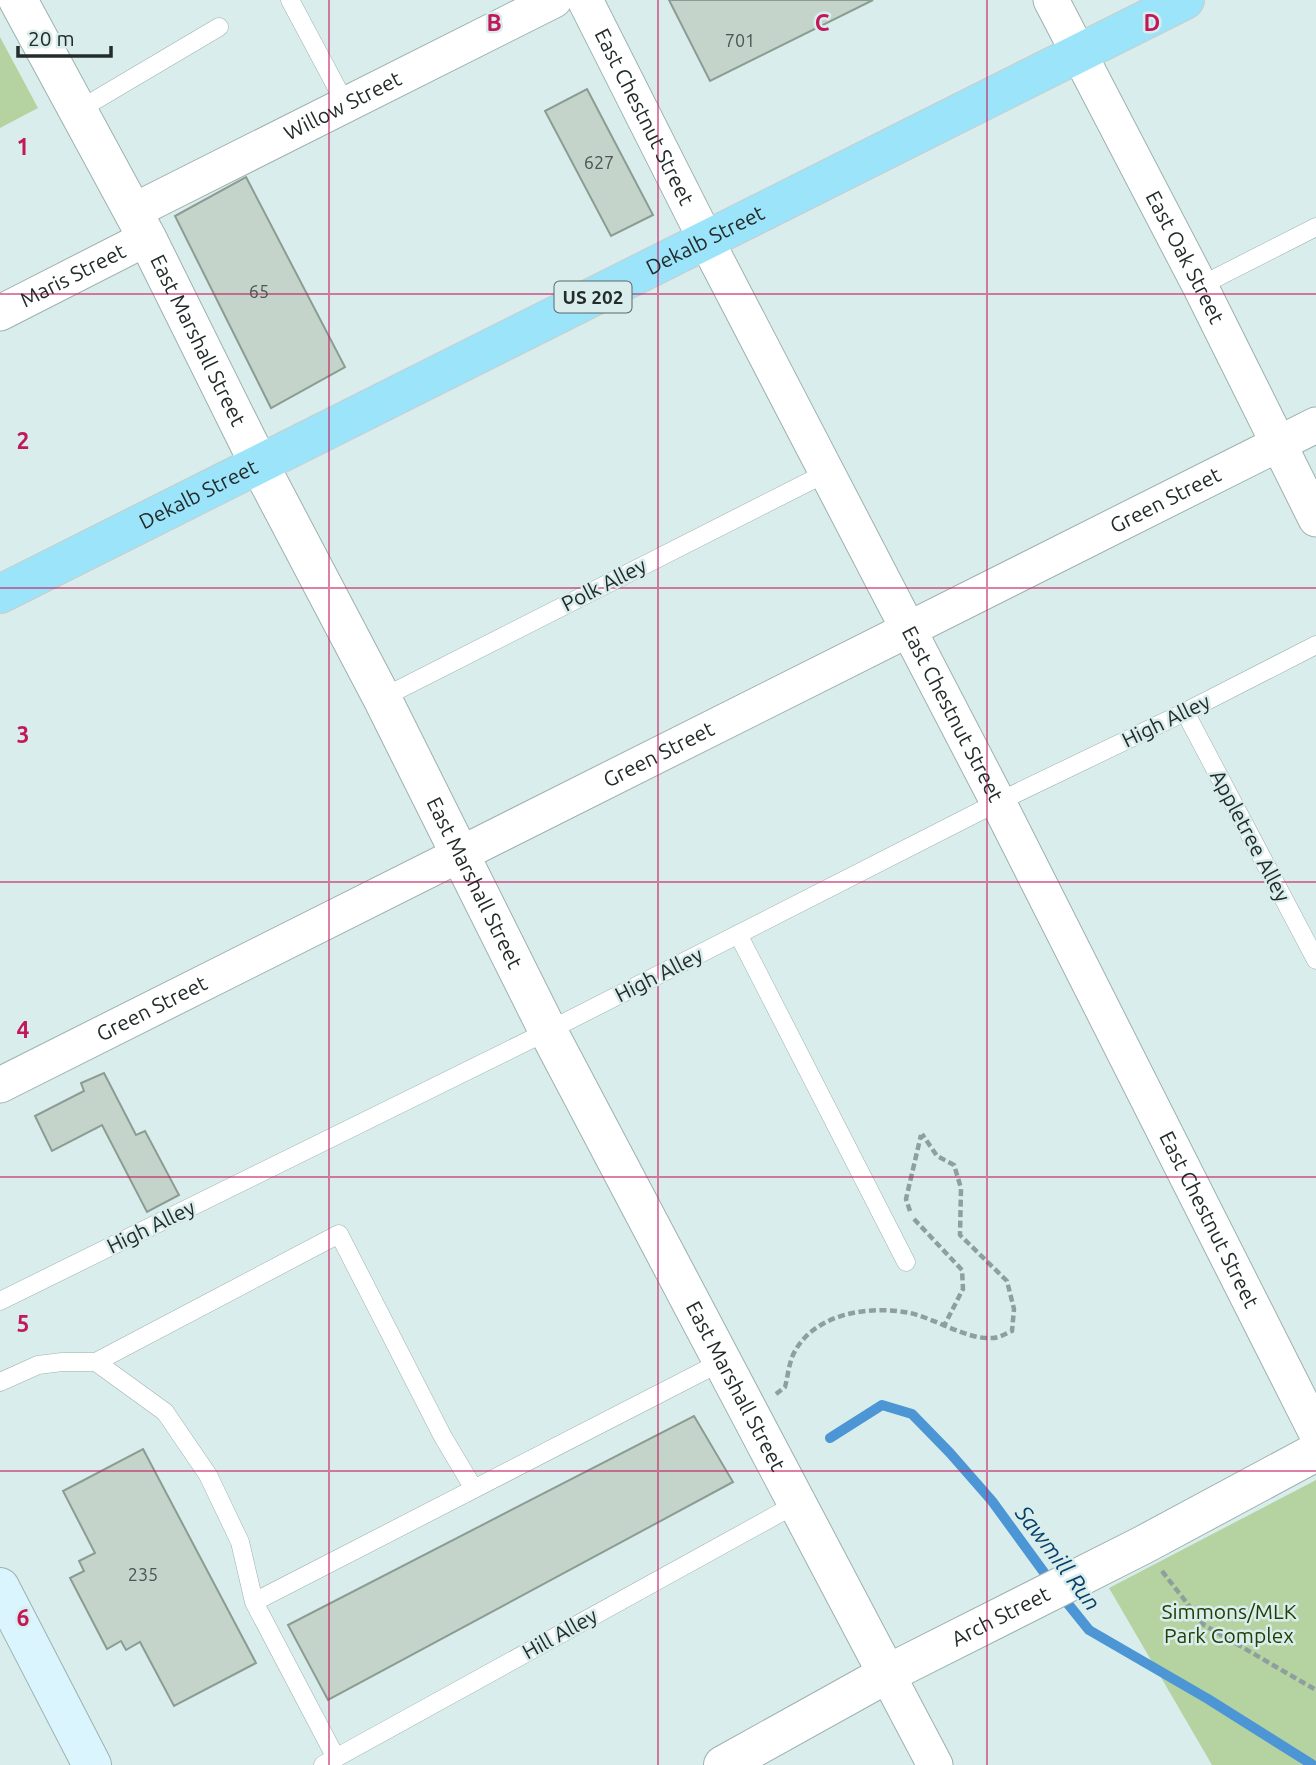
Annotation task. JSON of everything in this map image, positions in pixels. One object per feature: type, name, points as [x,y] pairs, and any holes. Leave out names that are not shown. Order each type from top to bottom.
[{"type":"highway","name":"Dekalb Street","points":[[0,594],[1185,0]]},
{"type":"main road","points":[[0,1587],[92,1765]]},
{"type":"street","name":"East Marshall Street","points":[[18,0],[139,225],[259,464],[382,698],[548,1031],[935,1765]]},
{"type":"street","name":"Willow Street","points":[[139,225],[345,105],[554,0]]},
{"type":"street","name":"East Chestnut Street","points":[[586,0],[706,240],[998,802],[1316,1432]]},
{"type":"street","name":"East Oak Street","points":[[1051,0],[1200,286],[1316,519]]},
{"type":"street","name":"Maris Street","points":[[0,313],[139,225]]},
{"type":"street","name":"Green Street","points":[[0,1085],[1316,425]]},
{"type":"street","name":"Arch Street","points":[[723,1765],[887,1674],[1143,1545],[1316,1452]]},
{"type":"lane","points":[[290,0],[345,105]]},
{"type":"lane","points":[[77,111],[219,27]]},
{"type":"lane","points":[[1200,286],[1316,227]]},
{"type":"lane","name":"Polk Alley","points":[[382,698],[826,473]]},
{"type":"lane","name":"High Alley","points":[[0,1301],[548,1031],[998,802],[1316,645]]},
{"type":"lane","name":"Appletree Alley","points":[[1185,712],[1316,960]]},
{"type":"lane","points":[[738,934],[906,1262]]},
{"type":"lane","points":[[0,1382],[38,1365],[96,1362],[339,1234],[443,1437],[474,1489]]},
{"type":"lane","points":[[96,1362],[164,1412],[208,1475],[240,1542],[254,1602],[330,1761]]},
{"type":"lane","points":[[254,1602],[723,1362]]},
{"type":"lane","name":"Hill Alley","points":[[330,1761],[798,1503]]},
{"type":"path","points":[[749,1412],[785,1387],[793,1353],[808,1332],[833,1318],[869,1311],[908,1313],[946,1324],[976,1338],[995,1339],[1012,1331],[1014,1309],[1007,1281],[960,1235],[961,1188],[954,1165],[937,1156],[922,1134],[906,1199],[912,1217],[962,1270],[963,1289],[946,1324]]},
{"type":"path","points":[[1143,1545],[1204,1625],[1316,1690]]},
{"type":"green space","points":[[0,37],[38,108],[0,128]]},
{"type":"green space","name":"Simmons/MLK Park Complex","points":[[1316,1480],[1316,1765],[1212,1765],[1109,1588]]},
{"type":"building","points":[[669,0],[873,0],[710,81]]},
{"type":"building","points":[[587,89],[653,215],[611,236],[545,111]]},
{"type":"building","points":[[246,177],[345,367],[271,408],[175,216]]},
{"type":"building","points":[[104,1073],[136,1135],[145,1131],[179,1195],[147,1212],[102,1125],[52,1151],[35,1116],[84,1091],[81,1083]]},
{"type":"building","points":[[694,1416],[733,1482],[328,1700],[288,1625]]},
{"type":"building","points":[[143,1449],[256,1663],[174,1706],[140,1642],[126,1650],[121,1641],[107,1649],[70,1578],[84,1571],[79,1561],[95,1553],[63,1491]]},
{"type":"waterway","name":"Sawmill Run","points":[[830,1438],[882,1405],[912,1414],[992,1501],[1051,1582]]},
{"type":"waterway","name":"Sawmill Run","points":[[1060,1594],[1089,1630],[1208,1699],[1313,1765]]}]
